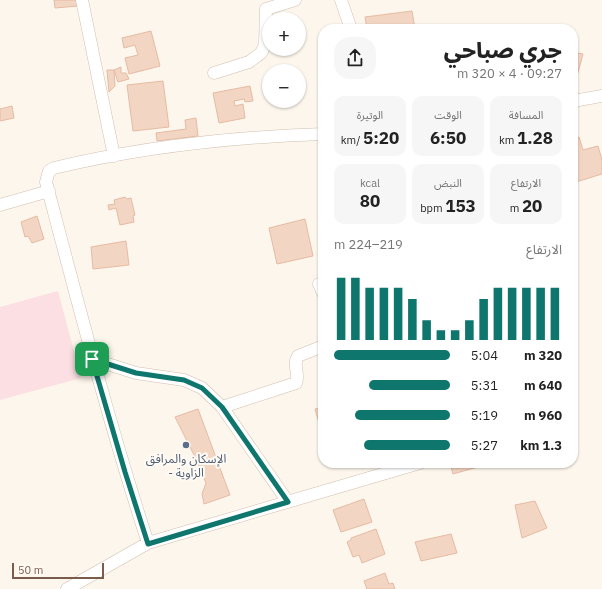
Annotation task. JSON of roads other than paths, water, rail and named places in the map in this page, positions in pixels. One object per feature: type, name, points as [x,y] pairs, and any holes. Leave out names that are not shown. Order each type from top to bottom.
[{"type":"street","points":[[82,0],[114,156]]},
{"type":"street","points":[[214,73],[256,58],[265,45],[266,9],[295,0]]},
{"type":"street","points":[[341,0],[349,24]]},
{"type":"street","points":[[578,100],[602,96]]},
{"type":"street","points":[[148,544],[92,359],[48,191],[46,182],[47,176],[54,168],[114,156],[202,142],[318,134]]},
{"type":"street","points":[[0,205],[48,191]]},
{"type":"street","points":[[222,407],[296,383],[298,377],[295,364],[298,356],[318,348]]},
{"type":"street","points":[[92,359],[136,373],[184,380],[202,388],[222,407],[288,502]]},
{"type":"street","points":[[67,589],[148,544],[403,468]]},
{"type":"place","name":"الإسكان والمرافق - الزاوية","points":[[186,445]]}]
